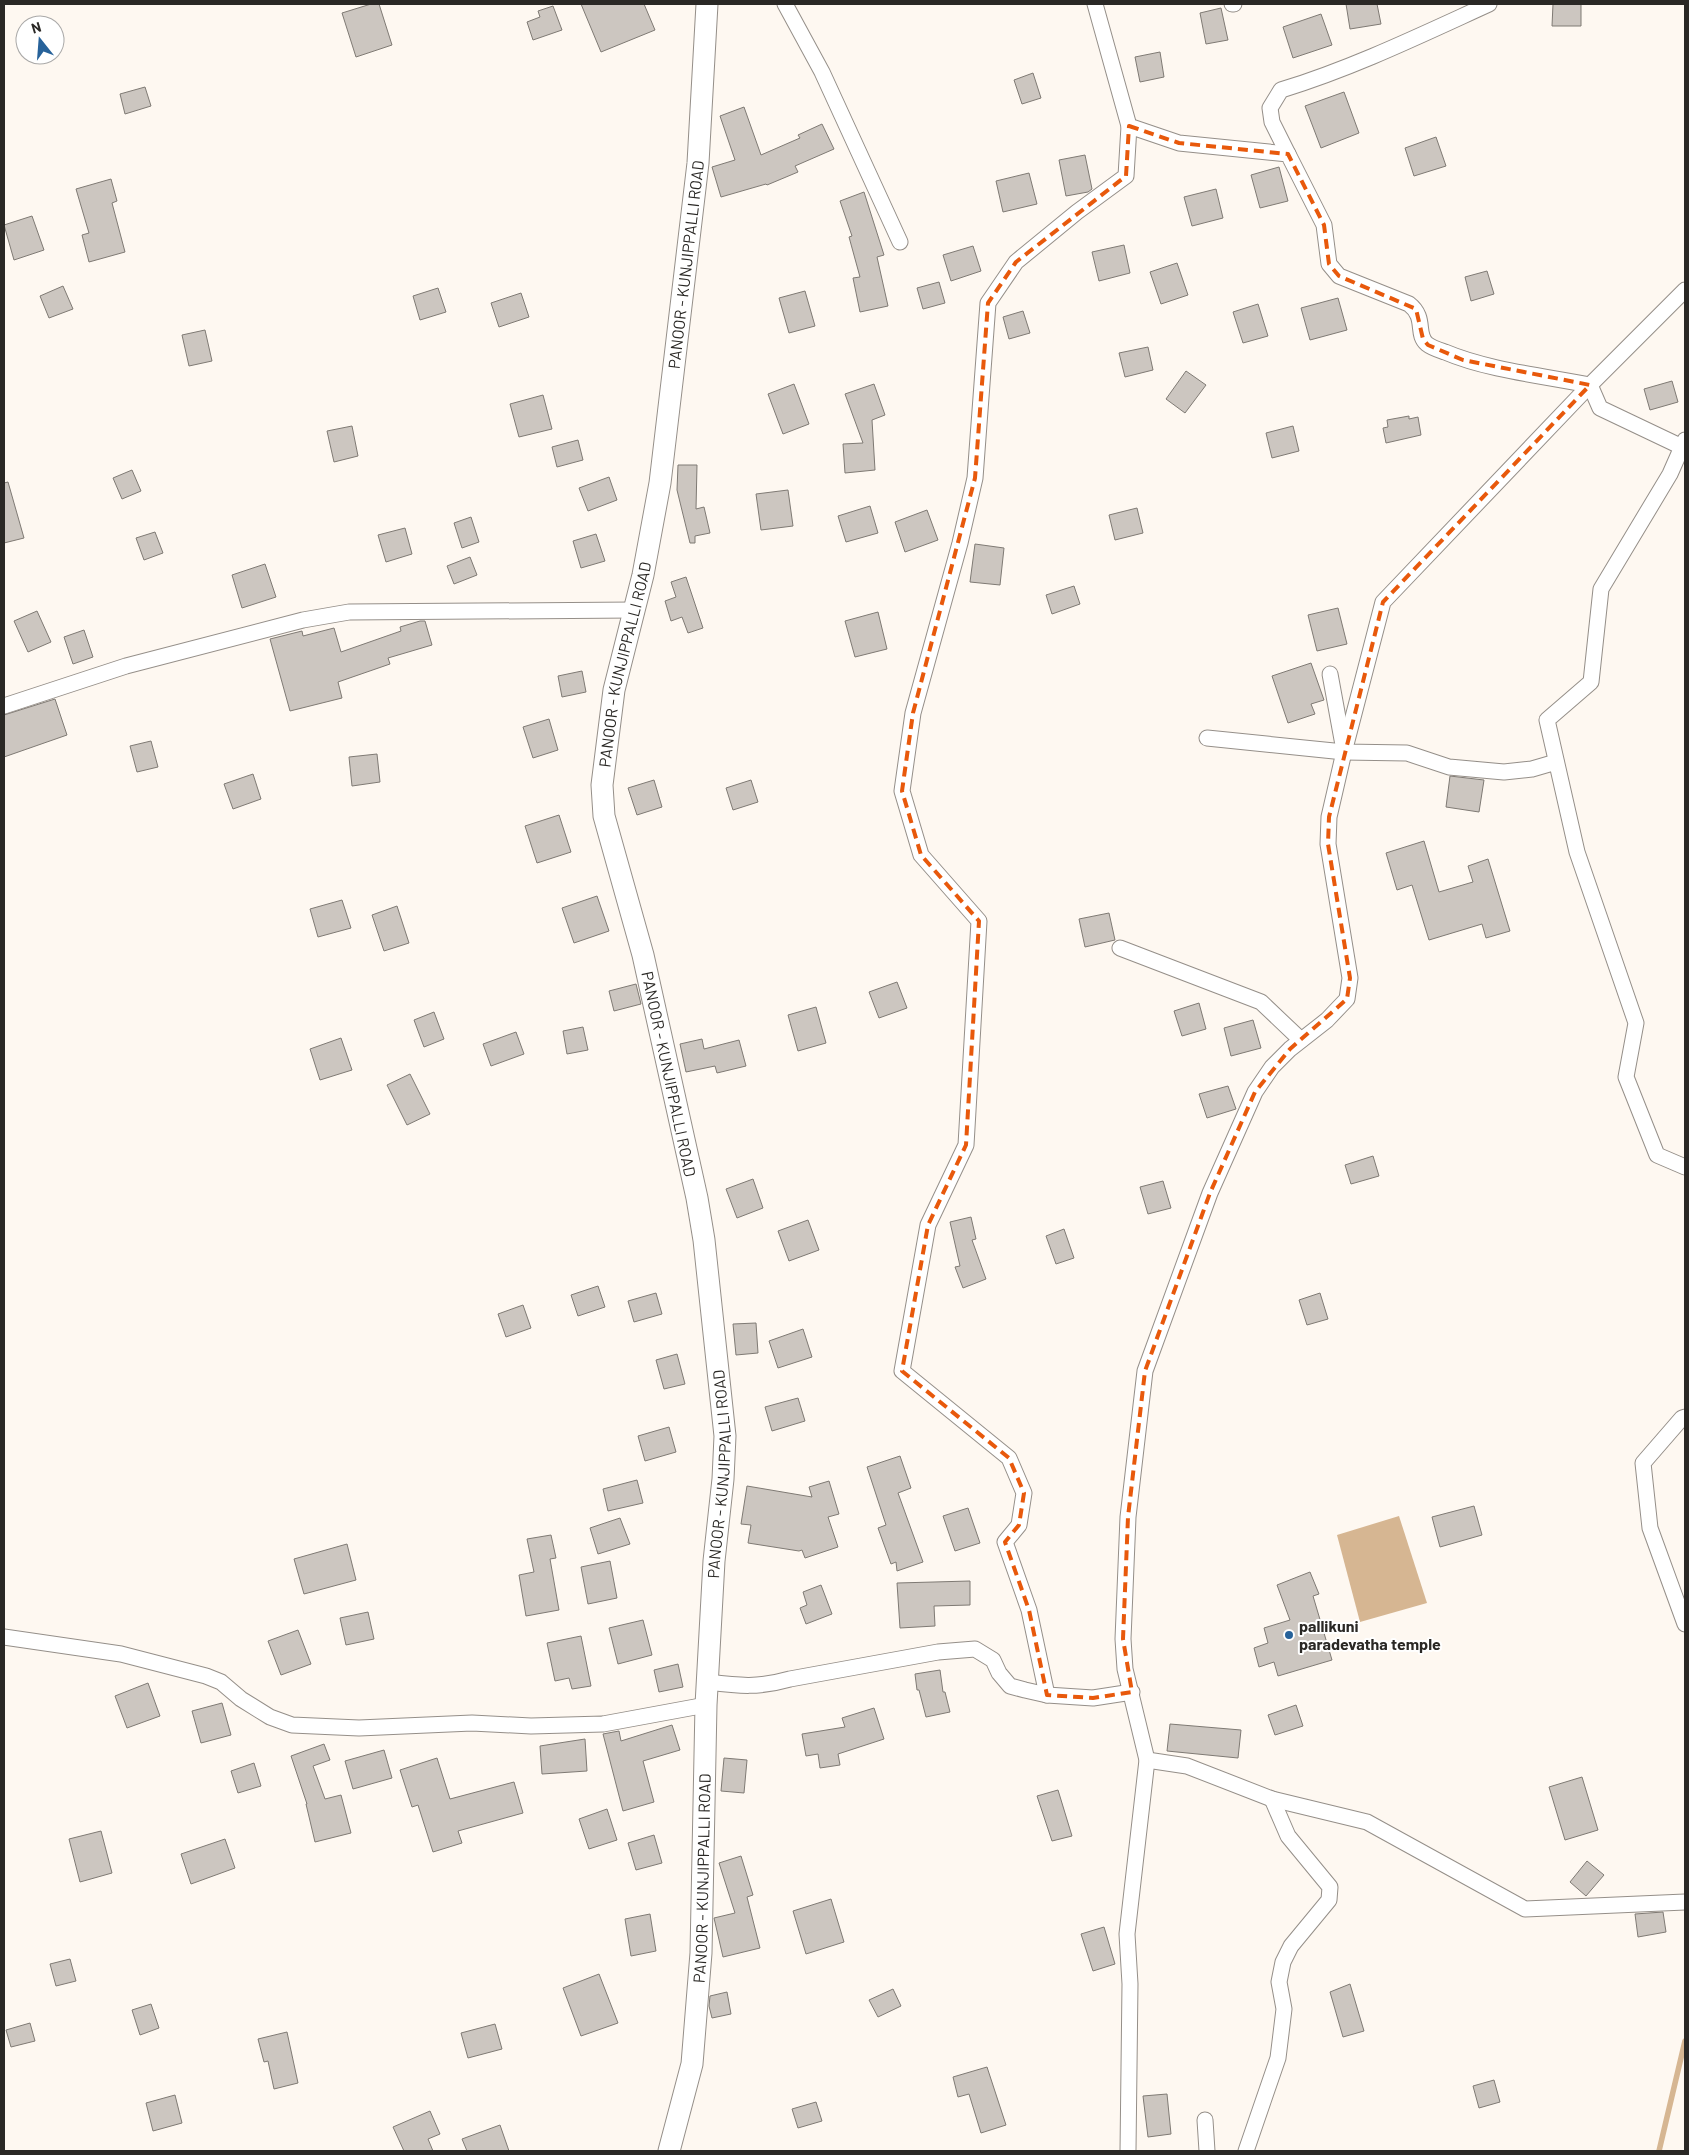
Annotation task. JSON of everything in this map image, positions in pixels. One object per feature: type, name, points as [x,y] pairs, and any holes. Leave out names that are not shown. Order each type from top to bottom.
[{"type":"main road","name":"PANOOR - KUNJIPPALLI ROAD","points":[[669,2151],[692,2064],[700,1962],[706,1705],[714,1561],[723,1479],[725,1436],[704,1240],[697,1198],[643,955],[604,816],[602,784],[614,690],[643,575],[660,483],[698,164],[707,4]]},
{"type":"street","points":[[784,4],[822,72],[900,242]]},
{"type":"street","points":[[1047,1695],[1029,1610],[1005,1542],[1019,1525],[1024,1493],[1009,1458],[902,1371],[928,1225],[966,1145],[979,921],[921,855],[902,791],[912,712],[960,543],[975,478],[988,303],[1016,262],[1077,212],[1126,176],[1129,126],[1095,4]]},
{"type":"street","points":[[1490,4],[1414,39],[1330,74],[1281,90],[1270,108],[1272,122],[1324,225],[1330,264],[1339,276],[1409,304],[1416,309],[1420,315],[1423,339],[1428,345],[1464,360],[1590,385]]},
{"type":"street","points":[[1129,126],[1179,143],[1288,154]]},
{"type":"street","points":[[1128,2151],[1130,1984],[1128,1934],[1147,1760],[1125,1669],[1123,1639],[1128,1517],[1145,1371],[1210,1193],[1255,1092],[1272,1067],[1290,1049],[1327,1020],[1347,999],[1350,978],[1328,844],[1329,817],[1383,602],[1590,385],[1685,290]]},
{"type":"street","points":[[1590,385],[1600,408],[1684,444],[1670,474],[1601,589],[1590,682],[1547,720],[1577,852],[1636,1023],[1626,1077],[1657,1155],[1685,1167]]},
{"type":"street","points":[[4,706],[126,666],[303,620],[349,612],[634,610]]},
{"type":"street","points":[[1330,674],[1344,752]]},
{"type":"street","points":[[1207,738],[1344,752],[1407,753],[1449,767],[1504,772],[1532,769],[1556,762]]},
{"type":"street","points":[[1120,948],[1260,1002],[1302,1040]]},
{"type":"street","points":[[1685,1417],[1682,1418],[1643,1463],[1650,1528],[1685,1624]]},
{"type":"street","points":[[4,1636],[121,1654],[206,1676],[221,1682],[241,1699],[270,1718],[292,1725],[359,1728],[472,1723],[531,1726],[603,1724],[706,1705]]},
{"type":"street","points":[[708,1682],[743,1687],[766,1686],[938,1652],[975,1649],[993,1660],[999,1673],[1010,1686],[1047,1695],[1093,1698],[1132,1692]]},
{"type":"street","points":[[1147,1760],[1187,1766],[1272,1800],[1367,1822],[1525,1910],[1685,1902]]},
{"type":"street","points":[[1246,2151],[1278,2058],[1284,2009],[1279,1982],[1283,1962],[1291,1946],[1329,1900],[1330,1894],[1330,1887],[1288,1836],[1272,1800]]},
{"type":"street","points":[[1205,2120],[1207,2151]]},
{"type":"highlighted area","points":[[1129,126],[1179,143],[1288,154],[1324,225],[1329,264],[1339,276],[1416,309],[1423,339],[1428,345],[1463,360],[1590,385],[1383,602],[1329,817],[1328,844],[1350,978],[1347,999],[1290,1049],[1255,1092],[1210,1193],[1145,1371],[1128,1517],[1123,1639],[1132,1692],[1093,1698],[1047,1695],[1029,1610],[1005,1542],[1019,1525],[1024,1493],[1009,1458],[902,1371],[928,1225],[966,1145],[979,921],[921,855],[902,791],[913,713],[975,478],[988,303],[1016,262],[1126,176]]},
{"type":"shaded area","points":[[1399,1516],[1427,1603],[1360,1622],[1337,1535]]},
{"type":"building","points":[[371,4],[379,4],[392,45],[356,57],[342,13]]},
{"type":"building","points":[[581,4],[644,4],[655,30],[601,52]]},
{"type":"building","points":[[1346,4],[1377,4],[1381,24],[1350,29]]},
{"type":"building","points":[[1553,4],[1581,4],[1581,26],[1552,26]]},
{"type":"building","points":[[553,6],[562,30],[533,40],[527,22],[540,17],[538,11]]},
{"type":"building","points":[[1221,8],[1228,40],[1206,44],[1200,13]]},
{"type":"building","points":[[1321,14],[1332,45],[1293,58],[1283,27]]},
{"type":"building","points":[[1160,52],[1164,77],[1140,82],[1135,57]]},
{"type":"building","points":[[1033,73],[1041,98],[1022,104],[1014,80]]},
{"type":"building","points":[[145,87],[151,106],[125,114],[120,94]]},
{"type":"building","points":[[1344,92],[1359,133],[1321,148],[1305,106]]},
{"type":"building","points":[[744,107],[761,155],[800,138],[798,135],[822,124],[834,149],[795,166],[798,172],[767,185],[721,197],[712,167],[735,160],[720,116]]},
{"type":"building","points":[[1436,137],[1446,166],[1414,176],[1405,148]]},
{"type":"building","points":[[1085,155],[1092,189],[1088,192],[1066,196],[1059,160]]},
{"type":"building","points":[[1279,167],[1288,201],[1260,208],[1251,175]]},
{"type":"building","points":[[1029,173],[1037,204],[1003,212],[996,181]]},
{"type":"building","points":[[111,179],[117,201],[112,203],[125,252],[89,262],[82,235],[89,233],[76,189]]},
{"type":"building","points":[[1216,189],[1223,218],[1192,226],[1184,197]]},
{"type":"building","points":[[864,192],[884,255],[877,257],[888,306],[860,312],[853,278],[860,277],[849,237],[852,236],[840,201]]},
{"type":"building","points":[[32,216],[44,250],[14,260],[4,225]]},
{"type":"building","points":[[1124,245],[1130,273],[1099,281],[1092,252]]},
{"type":"building","points":[[973,246],[981,271],[951,281],[943,255]]},
{"type":"building","points":[[1177,263],[1188,295],[1161,304],[1150,272]]},
{"type":"building","points":[[1487,271],[1494,294],[1471,301],[1465,277]]},
{"type":"building","points":[[939,282],[945,303],[923,309],[917,288]]},
{"type":"building","points":[[63,286],[73,309],[49,318],[40,296]]},
{"type":"building","points":[[438,288],[446,312],[420,320],[413,296]]},
{"type":"building","points":[[805,291],[815,326],[789,333],[779,298]]},
{"type":"building","points":[[521,293],[529,317],[499,327],[491,303]]},
{"type":"building","points":[[1338,298],[1347,330],[1310,340],[1301,308]]},
{"type":"building","points":[[1258,304],[1268,336],[1243,343],[1233,312]]},
{"type":"building","points":[[1023,311],[1030,333],[1009,339],[1003,317]]},
{"type":"building","points":[[205,330],[212,361],[189,366],[182,335]]},
{"type":"building","points":[[1148,347],[1153,370],[1125,377],[1119,353]]},
{"type":"building","points":[[1186,371],[1206,385],[1185,413],[1166,399]]},
{"type":"building","points":[[1672,381],[1678,402],[1650,410],[1644,389]]},
{"type":"building","points":[[794,384],[809,424],[783,434],[768,394]]},
{"type":"building","points":[[874,384],[885,415],[872,420],[875,470],[845,473],[843,444],[863,443],[845,394]]},
{"type":"building","points":[[543,395],[552,429],[519,437],[510,404]]},
{"type":"building","points":[[1409,416],[1409,419],[1418,417],[1421,435],[1386,443],[1383,428],[1388,427],[1387,420]]},
{"type":"building","points":[[352,426],[358,456],[334,462],[327,431]]},
{"type":"building","points":[[1293,426],[1299,451],[1272,458],[1266,433]]},
{"type":"building","points":[[578,440],[583,460],[557,467],[552,447]]},
{"type":"building","points":[[678,465],[697,465],[696,509],[704,507],[710,533],[695,536],[695,543],[690,543],[677,490]]},
{"type":"building","points":[[132,470],[141,491],[122,499],[113,478]]},
{"type":"building","points":[[609,477],[617,500],[588,511],[579,488]]},
{"type":"building","points":[[8,482],[24,538],[4,543],[4,483]]},
{"type":"building","points":[[788,490],[793,526],[761,530],[756,494]]},
{"type":"building","points":[[870,506],[878,533],[846,542],[838,516]]},
{"type":"building","points":[[1137,508],[1143,533],[1115,540],[1109,515]]},
{"type":"building","points":[[927,510],[938,540],[905,552],[895,522]]},
{"type":"building","points":[[471,517],[479,542],[462,548],[454,523]]},
{"type":"building","points":[[405,528],[412,554],[386,562],[378,535]]},
{"type":"building","points":[[155,532],[163,553],[144,560],[136,538]]},
{"type":"building","points":[[596,534],[605,561],[581,568],[573,541]]},
{"type":"building","points":[[975,544],[1004,548],[1000,585],[970,582]]},
{"type":"building","points":[[470,557],[477,575],[454,584],[447,566]]},
{"type":"building","points":[[265,564],[276,597],[242,608],[232,575]]},
{"type":"building","points":[[686,577],[703,628],[688,633],[682,617],[671,621],[665,601],[676,597],[671,582]]},
{"type":"building","points":[[1074,586],[1080,604],[1052,614],[1046,595]]},
{"type":"building","points":[[1338,608],[1347,644],[1317,651],[1308,615]]},
{"type":"building","points":[[37,611],[51,642],[28,652],[14,621]]},
{"type":"building","points":[[878,612],[887,649],[855,657],[845,621]]},
{"type":"building","points":[[425,621],[432,645],[388,658],[390,664],[338,682],[342,698],[290,711],[270,639],[302,631],[303,636],[334,628],[341,652],[401,631],[400,627]]},
{"type":"building","points":[[84,630],[93,657],[73,664],[64,637]]},
{"type":"building","points":[[1311,663],[1324,700],[1311,704],[1315,714],[1288,723],[1272,676]]},
{"type":"building","points":[[582,671],[586,692],[562,697],[558,676]]},
{"type":"building","points":[[55,699],[67,735],[4,757],[4,715]]},
{"type":"building","points":[[549,719],[558,750],[533,758],[523,727]]},
{"type":"building","points":[[151,741],[158,767],[137,772],[130,746]]},
{"type":"building","points":[[377,754],[380,782],[352,786],[349,757]]},
{"type":"building","points":[[253,774],[261,799],[233,809],[224,784]]},
{"type":"building","points":[[1450,776],[1484,780],[1479,812],[1446,807]]},
{"type":"building","points":[[654,780],[662,807],[637,815],[628,788]]},
{"type":"building","points":[[751,780],[758,802],[733,810],[726,788]]},
{"type":"building","points":[[559,815],[571,852],[537,863],[525,826]]},
{"type":"building","points":[[1424,841],[1439,892],[1473,882],[1468,866],[1488,859],[1510,931],[1486,938],[1482,924],[1429,940],[1412,885],[1397,890],[1386,853]]},
{"type":"building","points":[[597,896],[609,931],[574,943],[562,908]]},
{"type":"building","points":[[342,900],[351,928],[318,937],[310,909]]},
{"type":"building","points":[[397,906],[409,943],[384,951],[372,915]]},
{"type":"building","points":[[1109,913],[1115,940],[1085,947],[1079,919]]},
{"type":"building","points":[[897,982],[907,1008],[879,1018],[869,992]]},
{"type":"building","points":[[636,984],[641,1004],[614,1011],[609,991]]},
{"type":"building","points":[[1199,1003],[1206,1029],[1182,1036],[1174,1011]]},
{"type":"building","points":[[816,1007],[826,1043],[798,1051],[788,1015]]},
{"type":"building","points":[[434,1012],[444,1039],[424,1047],[414,1020]]},
{"type":"building","points":[[1253,1020],[1261,1048],[1231,1056],[1224,1028]]},
{"type":"building","points":[[583,1027],[588,1050],[567,1054],[563,1031]]},
{"type":"building","points":[[516,1032],[524,1054],[491,1066],[483,1044]]},
{"type":"building","points":[[341,1038],[352,1070],[320,1080],[310,1049]]},
{"type":"building","points":[[702,1039],[704,1049],[739,1040],[746,1066],[717,1073],[715,1066],[686,1072],[680,1044]]},
{"type":"building","points":[[410,1074],[430,1114],[407,1125],[387,1085]]},
{"type":"building","points":[[1228,1086],[1236,1109],[1207,1118],[1199,1094]]},
{"type":"building","points":[[1373,1156],[1379,1176],[1351,1184],[1345,1165]]},
{"type":"building","points":[[753,1179],[763,1208],[737,1218],[726,1189]]},
{"type":"building","points":[[1163,1181],[1171,1208],[1148,1214],[1140,1187]]},
{"type":"building","points":[[971,1217],[976,1239],[972,1240],[986,1279],[963,1288],[955,1267],[960,1266],[950,1222]]},
{"type":"building","points":[[808,1220],[819,1250],[789,1261],[778,1231]]},
{"type":"building","points":[[1064,1229],[1074,1258],[1056,1264],[1046,1236]]},
{"type":"building","points":[[598,1286],[605,1307],[578,1316],[571,1295]]},
{"type":"building","points":[[656,1293],[662,1314],[634,1322],[628,1301]]},
{"type":"building","points":[[1320,1293],[1328,1319],[1307,1325],[1299,1300]]},
{"type":"building","points":[[523,1305],[531,1328],[506,1337],[498,1314]]},
{"type":"building","points":[[756,1323],[758,1353],[736,1355],[733,1324]]},
{"type":"building","points":[[803,1329],[812,1357],[778,1368],[769,1341]]},
{"type":"building","points":[[677,1354],[685,1384],[664,1389],[656,1360]]},
{"type":"building","points":[[798,1398],[805,1421],[772,1431],[765,1407]]},
{"type":"building","points":[[669,1427],[676,1452],[645,1461],[638,1436]]},
{"type":"building","points":[[900,1456],[911,1488],[898,1493],[923,1562],[897,1571],[896,1562],[891,1564],[878,1528],[886,1525],[867,1467]]},
{"type":"building","points":[[637,1480],[643,1503],[608,1511],[603,1489]]},
{"type":"building","points":[[829,1481],[839,1514],[828,1517],[838,1547],[805,1558],[802,1550],[748,1543],[751,1525],[741,1524],[747,1486],[812,1497],[809,1487]]},
{"type":"building","points":[[1474,1506],[1482,1535],[1440,1547],[1432,1517]]},
{"type":"building","points":[[968,1508],[980,1543],[955,1551],[943,1516]]},
{"type":"building","points":[[620,1518],[630,1544],[598,1554],[590,1528]]},
{"type":"building","points":[[551,1535],[556,1558],[550,1559],[559,1610],[526,1616],[519,1575],[534,1572],[527,1539]]},
{"type":"building","points":[[347,1544],[356,1580],[304,1594],[294,1559]]},
{"type":"building","points":[[610,1561],[617,1598],[588,1604],[581,1567]]},
{"type":"building","points":[[1310,1572],[1319,1594],[1313,1596],[1332,1660],[1278,1676],[1274,1662],[1259,1667],[1254,1648],[1268,1643],[1264,1628],[1290,1620],[1277,1585]]},
{"type":"building","points":[[970,1581],[970,1605],[934,1606],[935,1626],[900,1628],[897,1583]]},
{"type":"building","points":[[821,1585],[832,1614],[806,1624],[800,1608],[807,1605],[803,1592]]},
{"type":"building","points":[[368,1612],[374,1639],[346,1645],[340,1618]]},
{"type":"building","points":[[643,1620],[652,1655],[618,1664],[609,1628]]},
{"type":"building","points":[[298,1630],[311,1664],[281,1675],[268,1641]]},
{"type":"building","points":[[581,1636],[591,1686],[572,1689],[569,1678],[555,1681],[547,1643]]},
{"type":"building","points":[[678,1664],[683,1687],[659,1692],[654,1670]]},
{"type":"building","points":[[940,1670],[943,1692],[945,1692],[950,1712],[926,1717],[919,1690],[917,1690],[915,1674]]},
{"type":"building","points":[[148,1683],[160,1716],[127,1728],[115,1696]]},
{"type":"building","points":[[222,1703],[231,1735],[201,1743],[192,1711]]},
{"type":"building","points":[[1296,1705],[1303,1726],[1275,1735],[1268,1715]]},
{"type":"building","points":[[874,1708],[884,1739],[838,1754],[840,1765],[820,1768],[818,1754],[806,1756],[802,1734],[845,1727],[842,1718]]},
{"type":"building","points":[[1170,1724],[1241,1730],[1238,1758],[1167,1751]]},
{"type":"building","points":[[672,1725],[680,1750],[643,1761],[654,1802],[623,1811],[603,1734],[619,1731],[621,1741]]},
{"type":"building","points":[[585,1739],[587,1771],[542,1774],[540,1746]]},
{"type":"building","points":[[324,1744],[330,1760],[313,1766],[325,1799],[341,1795],[351,1833],[315,1842],[307,1804],[291,1756]]},
{"type":"building","points":[[384,1750],[392,1778],[353,1789],[345,1761]]},
{"type":"building","points":[[437,1758],[450,1799],[514,1782],[523,1813],[458,1831],[462,1843],[433,1852],[418,1805],[412,1807],[400,1770]]},
{"type":"building","points":[[724,1758],[747,1760],[744,1793],[721,1791]]},
{"type":"building","points":[[254,1763],[261,1786],[238,1793],[231,1771]]},
{"type":"building","points":[[1582,1777],[1598,1830],[1565,1840],[1549,1787]]},
{"type":"building","points":[[1058,1790],[1072,1836],[1052,1841],[1037,1796]]},
{"type":"building","points":[[607,1809],[617,1840],[589,1849],[579,1819]]},
{"type":"building","points":[[101,1831],[112,1873],[80,1882],[69,1839]]},
{"type":"building","points":[[654,1835],[662,1863],[636,1870],[628,1843]]},
{"type":"building","points":[[225,1839],[235,1868],[191,1884],[181,1854]]},
{"type":"building","points":[[741,1856],[753,1895],[747,1897],[760,1948],[723,1957],[714,1918],[735,1913],[719,1863]]},
{"type":"building","points":[[1587,1861],[1604,1875],[1586,1896],[1570,1882]]},
{"type":"building","points":[[831,1899],[844,1942],[806,1954],[793,1911]]},
{"type":"building","points":[[1663,1912],[1666,1932],[1638,1937],[1635,1914]]},
{"type":"building","points":[[650,1914],[656,1951],[631,1956],[625,1919]]},
{"type":"building","points":[[1104,1927],[1115,1964],[1093,1971],[1081,1934]]},
{"type":"building","points":[[70,1959],[76,1981],[56,1986],[50,1964]]},
{"type":"building","points":[[599,1974],[618,2023],[581,2036],[563,1988]]},
{"type":"building","points":[[1350,1984],[1364,2031],[1343,2037],[1330,1992]]},
{"type":"building","points":[[893,1989],[901,2006],[878,2017],[869,2000]]},
{"type":"building","points":[[727,1992],[731,2014],[712,2018],[709,2006],[710,1996]]},
{"type":"building","points":[[151,2004],[159,2028],[140,2035],[132,2010]]},
{"type":"building","points":[[30,2023],[35,2041],[11,2047],[6,2030]]},
{"type":"building","points":[[495,2024],[502,2049],[468,2058],[461,2033]]},
{"type":"building","points":[[287,2032],[298,2083],[274,2089],[268,2061],[264,2062],[258,2039]]},
{"type":"building","points":[[987,2067],[1006,2125],[981,2133],[969,2094],[958,2097],[953,2077]]},
{"type":"building","points":[[1494,2080],[1500,2102],[1479,2108],[1473,2086]]},
{"type":"building","points":[[1167,2094],[1171,2134],[1148,2137],[1143,2096]]},
{"type":"building","points":[[175,2095],[182,2123],[153,2131],[146,2103]]},
{"type":"building","points":[[816,2102],[822,2121],[798,2128],[792,2109]]},
{"type":"building","points":[[430,2111],[440,2134],[428,2139],[433,2151],[404,2151],[393,2127]]},
{"type":"building","points":[[500,2125],[509,2151],[467,2151],[462,2139]]},
{"type":"waterway","points":[[1659,2151],[1685,2041]]},
{"type":"place","name":"pallikuni paradevatha temple","points":[[1289,1635]]}]
